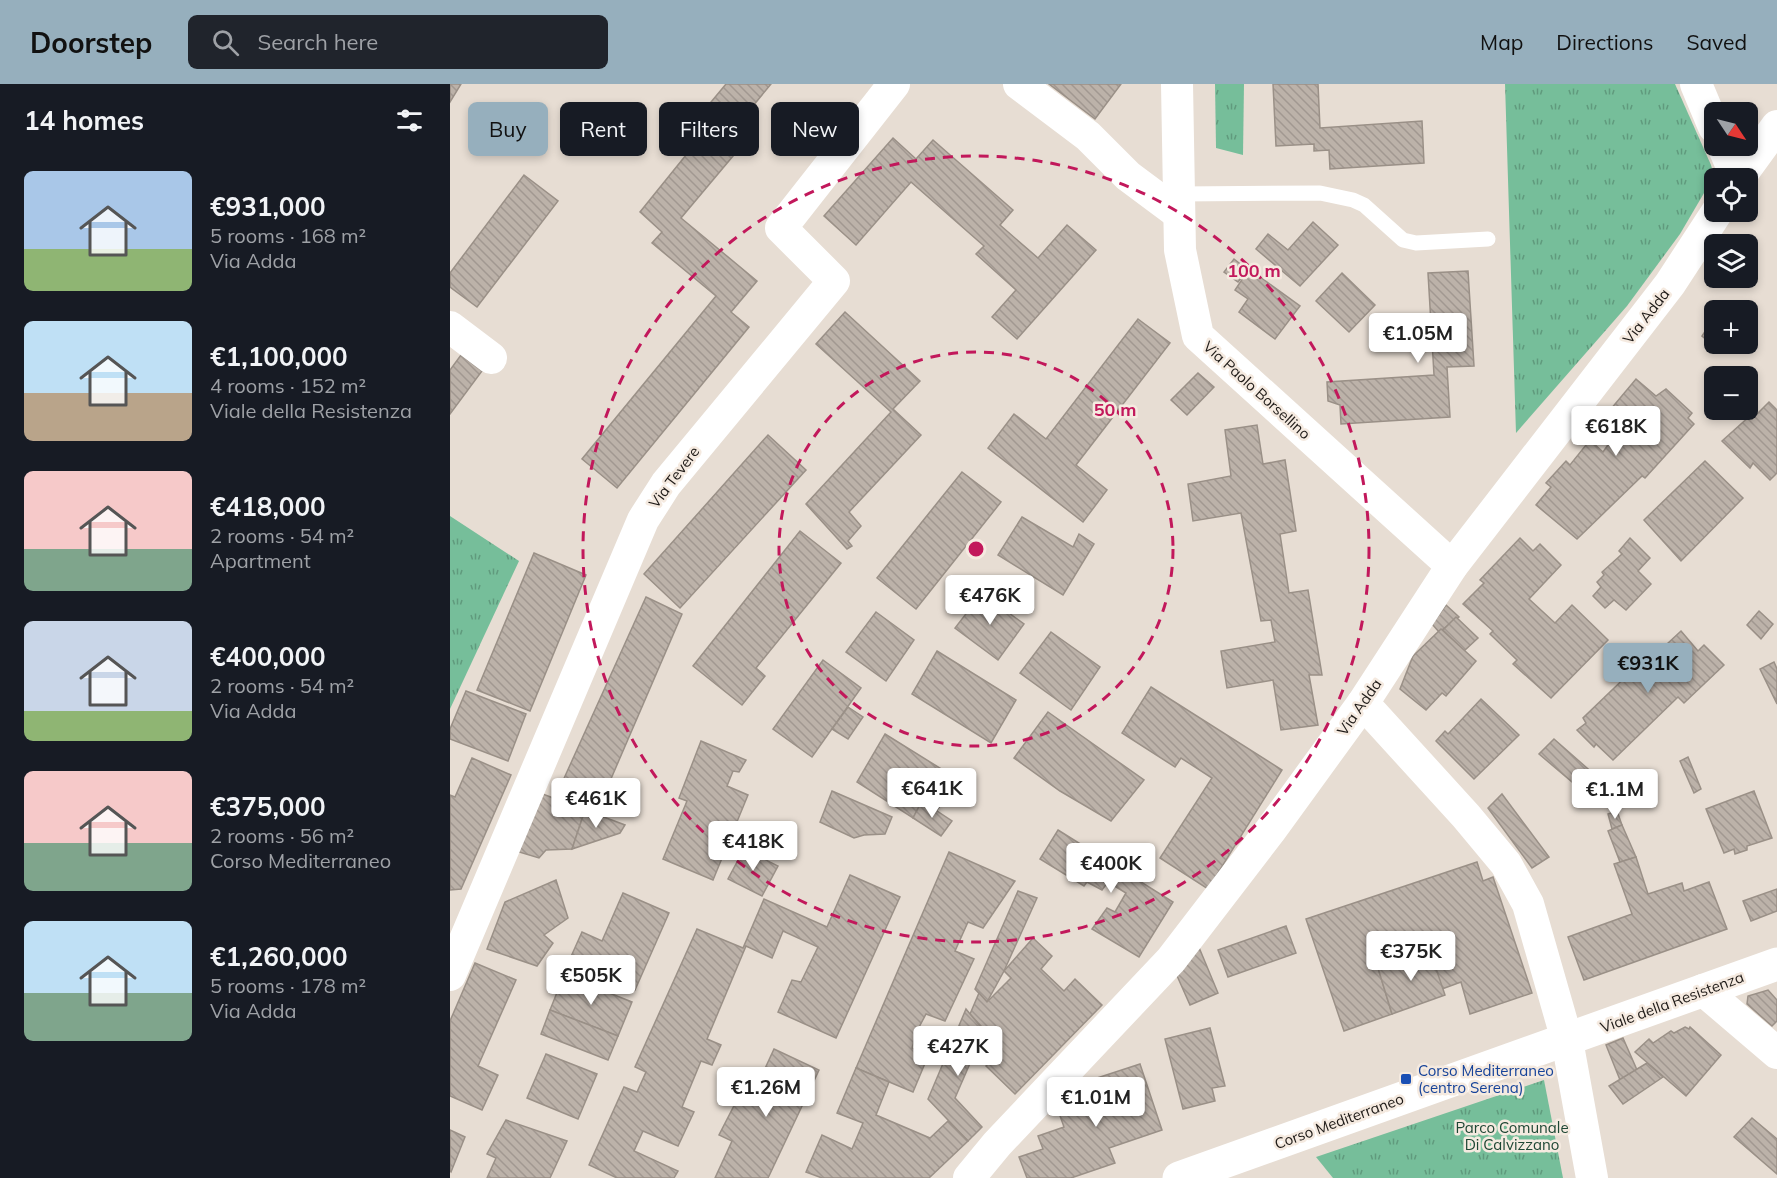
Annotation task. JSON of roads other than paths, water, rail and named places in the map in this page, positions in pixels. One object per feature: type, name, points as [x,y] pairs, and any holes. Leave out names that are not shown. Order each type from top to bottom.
[{"type":"main road","name":"Viale della Resistenza","points":[[1567,1040],[1777,964]]},
{"type":"main road","name":"Corso Mediterraneo","points":[[1179,1178],[1567,1040]]},
{"type":"street","name":"Via Tevere","points":[[450,975],[643,520],[666,484],[834,281],[781,228],[894,84]]},
{"type":"street","points":[[1019,84],[1088,136],[1128,176],[1179,204]]},
{"type":"street","name":"Via Paolo Borsellino","points":[[1176,84],[1180,250],[1198,336],[1452,566]]},
{"type":"street","points":[[1696,84],[1704,103]]},
{"type":"street","points":[[1746,168],[1777,126]]},
{"type":"street","name":"Via Adda","points":[[969,1178],[997,1144],[1171,960],[1270,831],[1363,703],[1452,566],[1670,284],[1711,222]]},
{"type":"street","points":[[450,327],[491,358]]},
{"type":"street","points":[[1363,703],[1466,816],[1506,864],[1528,904],[1567,1040],[1592,1178]]},
{"type":"street","points":[[1703,990],[1777,1053]]},
{"type":"lane","points":[[1179,204],[1320,193],[1353,200],[1364,205],[1403,240],[1416,243],[1488,239]]},
{"type":"place","name":"Corso Mediterraneo (centro Serena)","points":[[1406,1079]]},
{"type":"park label","name":"Parco Comunale Di Calvizzano","points":[[1512,1136]]}]
